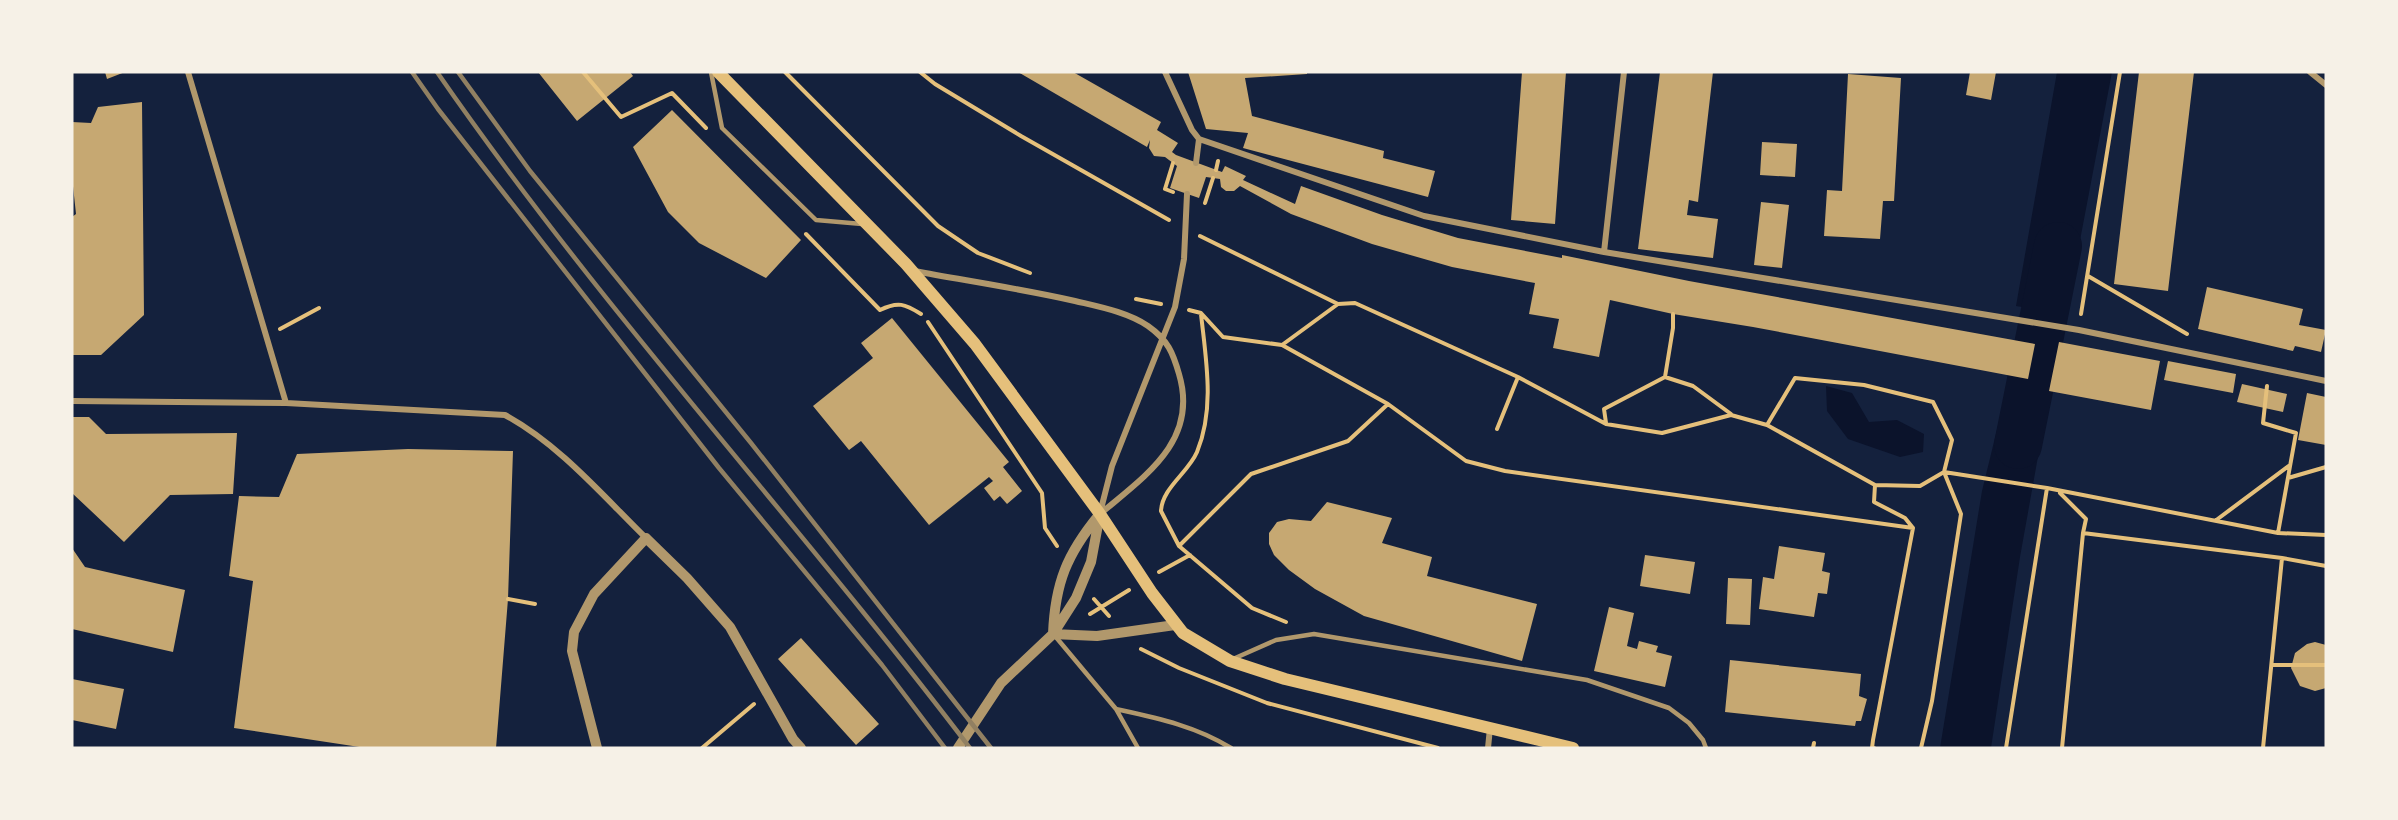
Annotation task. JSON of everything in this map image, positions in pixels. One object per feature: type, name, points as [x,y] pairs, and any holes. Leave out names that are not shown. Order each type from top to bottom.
[{"type":"main road","points":[[718,72],[912,271],[975,344],[1100,514],[1175,625],[1203,647],[1230,661],[1285,679],[1573,748]]},
{"type":"street","points":[[188,72],[286,404]]},
{"type":"street","points":[[1165,72],[1192,130],[1199,139],[1424,216],[1604,252],[2079,330],[2326,381]]},
{"type":"street","points":[[1604,252],[1624,72]]},
{"type":"street","points":[[2310,72],[2326,85]]},
{"type":"street","points":[[1196,163],[1199,139]]},
{"type":"street","points":[[958,748],[1001,683],[1053,634],[1083,584],[1091,562],[1112,466],[1175,307],[1185,242],[1187,198]]},
{"type":"street","points":[[912,271],[1041,294],[1112,310],[1148,326],[1172,349],[1184,390],[1181,424],[1166,454],[1154,469],[1100,514],[1082,536],[1067,560],[1054,614],[1053,634]]},
{"type":"street","points":[[72,402],[286,404],[505,415],[527,427],[552,446],[687,578],[730,627],[793,739],[801,748]]},
{"type":"street","points":[[597,748],[572,651],[574,632],[594,594],[646,538]]},
{"type":"street","points":[[1053,634],[1077,636],[1123,634],[1175,625]]},
{"type":"street","points":[[1488,748],[1490,727]]},
{"type":"lane","points":[[711,72],[722,128],[816,220],[868,225]]},
{"type":"lane","points":[[1053,634],[1116,710],[1138,748]]},
{"type":"lane","points":[[1230,661],[1276,640],[1314,634],[1587,680],[1669,708],[1689,723],[1703,740],[1706,748]]},
{"type":"lane","points":[[1116,710],[1158,718],[1208,734],[1231,748]]},
{"type":"path","points":[[583,72],[621,117]]},
{"type":"path","points":[[785,72],[938,226],[978,254],[1034,274]]},
{"type":"path","points":[[920,72],[935,84],[1012,130],[1178,225]]},
{"type":"path","points":[[2083,302],[2120,72]]},
{"type":"path","points":[[1199,236],[1338,304],[1355,303],[1518,377],[1606,424],[1662,433],[1731,415]]},
{"type":"path","points":[[2088,276],[2195,339]]},
{"type":"path","points":[[1132,298],[1202,313],[1223,337],[1282,345],[1388,404],[1466,461],[1495,468],[1913,528]]},
{"type":"path","points":[[1282,345],[1338,304]]},
{"type":"path","points":[[267,337],[319,308]]},
{"type":"path","points":[[1665,377],[1673,314]]},
{"type":"path","points":[[923,315],[1042,493],[1046,528],[1067,560]]},
{"type":"path","points":[[2269,369],[2263,423],[2296,433],[2278,532]]},
{"type":"path","points":[[1497,429],[1518,377]]},
{"type":"path","points":[[1606,424],[1604,409],[1665,377],[1694,386],[1731,415],[1767,425],[1875,484],[1920,486],[1944,472],[2278,532],[2326,535]]},
{"type":"path","points":[[1767,425],[1795,378],[1864,385],[1933,402],[1952,440],[1944,472],[1961,514],[1932,701],[1921,748]]},
{"type":"path","points":[[1314,634],[1252,608],[1179,546],[1251,474],[1348,441],[1388,404]]},
{"type":"path","points":[[2215,521],[2290,465]]},
{"type":"path","points":[[2288,477],[2326,468]]},
{"type":"path","points":[[1874,748],[1872,748],[1873,740],[1913,528],[1905,518],[1874,502],[1875,484]]},
{"type":"path","points":[[2006,748],[2047,489]]},
{"type":"path","points":[[2059,492],[2086,519],[2062,748]]},
{"type":"path","points":[[2083,533],[2282,558],[2326,566]]},
{"type":"path","points":[[2263,748],[2282,558]]},
{"type":"path","points":[[508,599],[535,604]]},
{"type":"path","points":[[1123,634],[1137,647],[1179,668],[1267,703],[1438,748]]},
{"type":"path","points":[[2272,666],[2326,665]]},
{"type":"path","points":[[702,748],[767,692]]},
{"type":"water","points":[[2057,72],[2112,72],[2066,314],[2016,306]]},
{"type":"water","points":[[2010,376],[2051,384],[2020,557],[1991,748],[1940,748],[1982,491]]},
{"type":"water","points":[[1826,386],[1852,393],[1869,422],[1897,420],[1924,434],[1923,452],[1900,457],[1848,439],[1827,411]]},
{"type":"building","points":[[105,72],[125,72],[107,79]]},
{"type":"building","points":[[538,72],[630,72],[633,76],[577,121]]},
{"type":"building","points":[[1018,72],[1073,72],[1161,122],[1157,130],[1178,143],[1172,152],[1176,155],[1222,172],[1225,166],[1246,176],[1243,180],[1295,204],[1301,186],[1382,215],[1458,238],[1562,258],[1562,255],[1689,281],[2035,344],[2028,379],[1673,314],[1610,300],[1599,357],[1553,348],[1559,319],[1529,314],[1535,283],[1452,267],[1372,244],[1291,214],[1240,186],[1234,191],[1226,191],[1221,187],[1220,179],[1206,177],[1199,198],[1170,188],[1177,166],[1165,157],[1154,156],[1149,148],[1150,140],[1147,147]]},
{"type":"building","points":[[1188,72],[1307,72],[1307,74],[1245,78],[1252,116],[1384,151],[1383,158],[1435,171],[1428,197],[1243,148],[1248,133],[1206,129]]},
{"type":"building","points":[[1522,72],[1566,72],[1555,224],[1511,220]]},
{"type":"building","points":[[1660,72],[1713,72],[1698,202],[1689,200],[1687,215],[1718,219],[1713,258],[1638,249]]},
{"type":"building","points":[[1970,72],[1996,72],[1991,100],[1966,95]]},
{"type":"building","points":[[2139,72],[2194,72],[2168,291],[2114,284]]},
{"type":"building","points":[[1848,74],[1901,78],[1894,201],[1883,201],[1880,239],[1824,236],[1827,190],[1842,191]]},
{"type":"building","points":[[142,102],[144,315],[101,355],[72,355],[72,217],[76,214],[72,177],[72,122],[91,123],[98,107]]},
{"type":"building","points":[[672,110],[801,240],[766,278],[699,243],[668,212],[633,147]]},
{"type":"building","points":[[1762,142],[1797,144],[1795,177],[1760,175]]},
{"type":"building","points":[[1761,202],[1789,205],[1782,268],[1754,265]]},
{"type":"building","points":[[2207,287],[2303,309],[2299,325],[2326,330],[2321,352],[2295,346],[2293,351],[2198,329]]},
{"type":"building","points":[[892,318],[1009,462],[1003,467],[1022,491],[1007,504],[1000,496],[994,501],[984,488],[993,481],[989,477],[929,525],[861,441],[849,450],[813,406],[873,358],[861,343]]},
{"type":"building","points":[[2059,342],[2160,361],[2151,410],[2049,391]]},
{"type":"building","points":[[2168,361],[2236,374],[2233,393],[2164,380]]},
{"type":"building","points":[[2242,384],[2287,394],[2283,412],[2237,402]]},
{"type":"building","points":[[2307,393],[2326,397],[2326,445],[2298,440]]},
{"type":"building","points":[[72,417],[89,417],[106,434],[237,433],[233,494],[170,495],[124,542],[72,493]]},
{"type":"building","points":[[408,449],[513,451],[508,599],[496,748],[366,748],[234,728],[253,581],[229,576],[239,496],[279,497],[297,454]]},
{"type":"building","points":[[1327,502],[1392,518],[1382,543],[1432,557],[1427,576],[1537,604],[1522,661],[1364,616],[1315,589],[1289,570],[1274,555],[1269,544],[1269,533],[1277,522],[1289,519],[1311,521]]},
{"type":"building","points":[[1779,546],[1825,553],[1822,571],[1830,573],[1827,594],[1818,593],[1814,617],[1759,609],[1763,577],[1774,579]]},
{"type":"building","points":[[72,548],[85,567],[185,590],[173,652],[72,629]]},
{"type":"building","points":[[1645,555],[1695,562],[1690,594],[1640,586]]},
{"type":"building","points":[[1728,578],[1752,579],[1750,625],[1726,624]]},
{"type":"building","points":[[1609,607],[1634,613],[1627,646],[1637,649],[1639,641],[1658,646],[1656,652],[1672,656],[1665,687],[1594,671]]},
{"type":"building","points":[[801,638],[879,724],[856,745],[778,659]]},
{"type":"building","points":[[2315,642],[2326,645],[2326,688],[2315,691],[2300,686],[2291,668],[2295,653],[2307,644]]},
{"type":"building","points":[[1730,660],[1861,674],[1859,696],[1867,699],[1861,721],[1856,721],[1855,726],[1725,712]]},
{"type":"building","points":[[72,679],[124,689],[116,729],[72,720]]},
{"type":"waterway","points":[[2018,445],[2058,246]]},
{"type":"railway","points":[[412,72],[438,109],[719,468],[882,665],[945,748]]},
{"type":"railway","points":[[437,72],[500,159],[631,329],[904,663],[970,748]]},
{"type":"railway","points":[[458,72],[530,171],[751,443],[991,748]]}]
